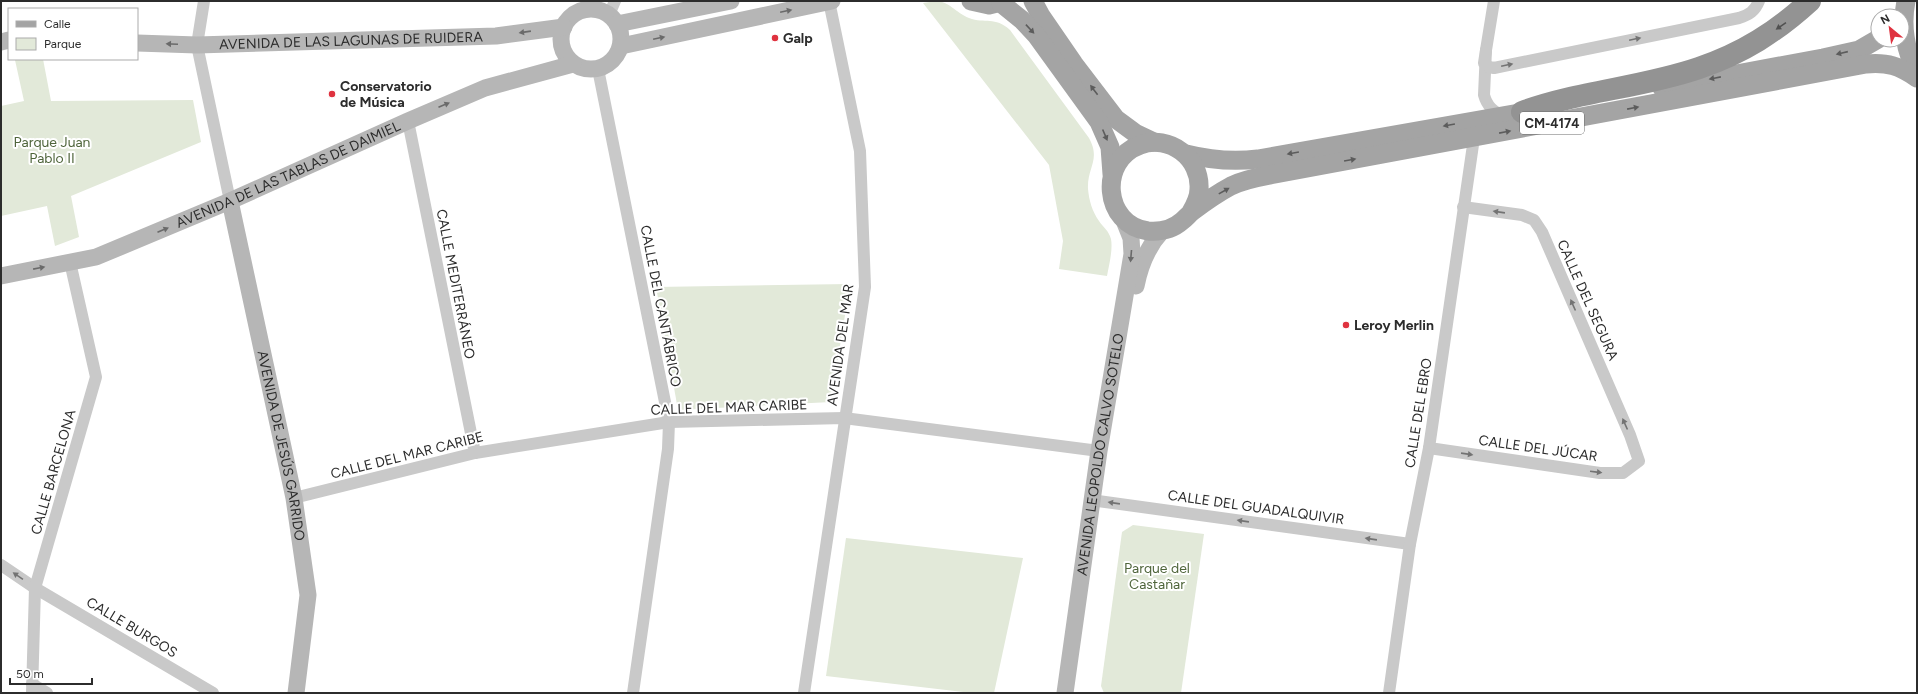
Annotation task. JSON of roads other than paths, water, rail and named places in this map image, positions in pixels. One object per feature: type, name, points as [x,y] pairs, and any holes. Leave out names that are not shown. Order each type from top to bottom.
[{"type":"highway","points":[[1513,114],[1566,98],[1699,68],[1755,43],[1785,24],[1810,1]]},
{"type":"main road","points":[[614,13],[621,34],[621,46],[616,57],[609,64],[598,69],[586,69],[573,64],[566,57],[562,47],[561,39],[564,27],[572,16],[588,9],[614,13],[731,1]]},
{"type":"main road","points":[[621,46],[831,1]]},
{"type":"main road","points":[[971,1],[989,5],[1003,2],[1036,35],[1099,122],[1110,147],[1112,174],[1110,186],[1111,198],[1116,209],[1123,218],[1134,226],[1148,231],[1162,231],[1183,221],[1191,212],[1197,201],[1199,189],[1198,176],[1194,164],[1186,154],[1166,143],[1154,142],[1140,145],[1129,150],[1118,160],[1112,174]]},
{"type":"main road","points":[[1033,1],[1041,16],[1074,64],[1116,119],[1135,133],[1154,142]]},
{"type":"main road","name":"AVENIDA DE LAS LAGUNAS DE RUIDERA","points":[[138,42],[197,45],[496,36],[564,27]]},
{"type":"main road","name":"CM-4174","points":[[1186,154],[1212,160],[1239,161],[1258,159],[1823,58],[1859,50],[1870,44]]},
{"type":"main road","name":"CM-4174","points":[[1908,48],[1912,66],[1917,77]]},
{"type":"main road","name":"CM-4174","points":[[1191,212],[1216,195],[1248,180],[1866,64],[1883,63],[1898,67],[1917,77]]},
{"type":"main road","name":"AVENIDA DE LAS TABLAS DE DAIMIEL","points":[[1,276],[96,257],[230,202],[408,120],[485,88],[573,64]]},
{"type":"main road","name":"AVENIDA DE JESÚS GARRIDO","points":[[230,202],[294,498],[308,595],[296,693]]},
{"type":"main road","name":"AVENIDA LEOPOLDO CALVO SOTELO","points":[[1065,693],[1100,451],[1132,254],[1131,238],[1123,218]]},
{"type":"main road","name":"AVENIDA LEOPOLDO CALVO SOTELO","points":[[1072,693],[1098,501],[1138,273],[1153,240],[1162,231]]},
{"type":"street","points":[[204,1],[197,45],[230,202]]},
{"type":"street","name":"AVENIDA DEL MAR","points":[[804,693],[844,418],[865,287],[860,151],[831,1]]},
{"type":"street","points":[[1494,1],[1483,61],[1485,65],[1484,95],[1493,111],[1513,114]]},
{"type":"street","points":[[1485,65],[1494,68],[1739,18],[1755,10],[1759,1]]},
{"type":"street","name":"CALLE DEL CANTÁBRICO","points":[[598,69],[669,422],[668,449],[633,693]]},
{"type":"street","name":"CALLE MEDITERRÁNEO","points":[[408,120],[475,453]]},
{"type":"street","name":"CALLE DEL EBRO","points":[[1388,693],[1410,544],[1428,448],[1474,138]]},
{"type":"street","name":"CALLE DEL SEGURA","points":[[1463,207],[1522,215],[1534,220],[1542,232],[1624,421],[1639,461]]},
{"type":"street","name":"CALLE BARCELONA","points":[[32,688],[36,588],[96,377],[70,262]]},
{"type":"street","name":"CALLE DEL MAR CARIBE","points":[[294,498],[475,453],[669,422],[844,418],[1100,451]]},
{"type":"street","name":"CALLE DEL JÚCAR","points":[[1428,448],[1600,473],[1623,473],[1639,461]]},
{"type":"street","name":"CALLE DEL GUADALQUIVIR","points":[[1098,501],[1410,544]]},
{"type":"street","name":"CALLE BURGOS","points":[[1,565],[36,588],[213,693]]},
{"type":"street","points":[[32,688],[47,693]]},
{"type":"place","name":"Galp","points":[[775,38]]},
{"type":"place","name":"Conservatorio de Música","points":[[332,94]]},
{"type":"place","name":"Leroy Merlin","points":[[1346,325]]},
{"type":"park label","name":"Parque Juan Pablo II","points":[[52,150]]},
{"type":"park label","name":"Parque del Castañar","points":[[1157,576]]}]
